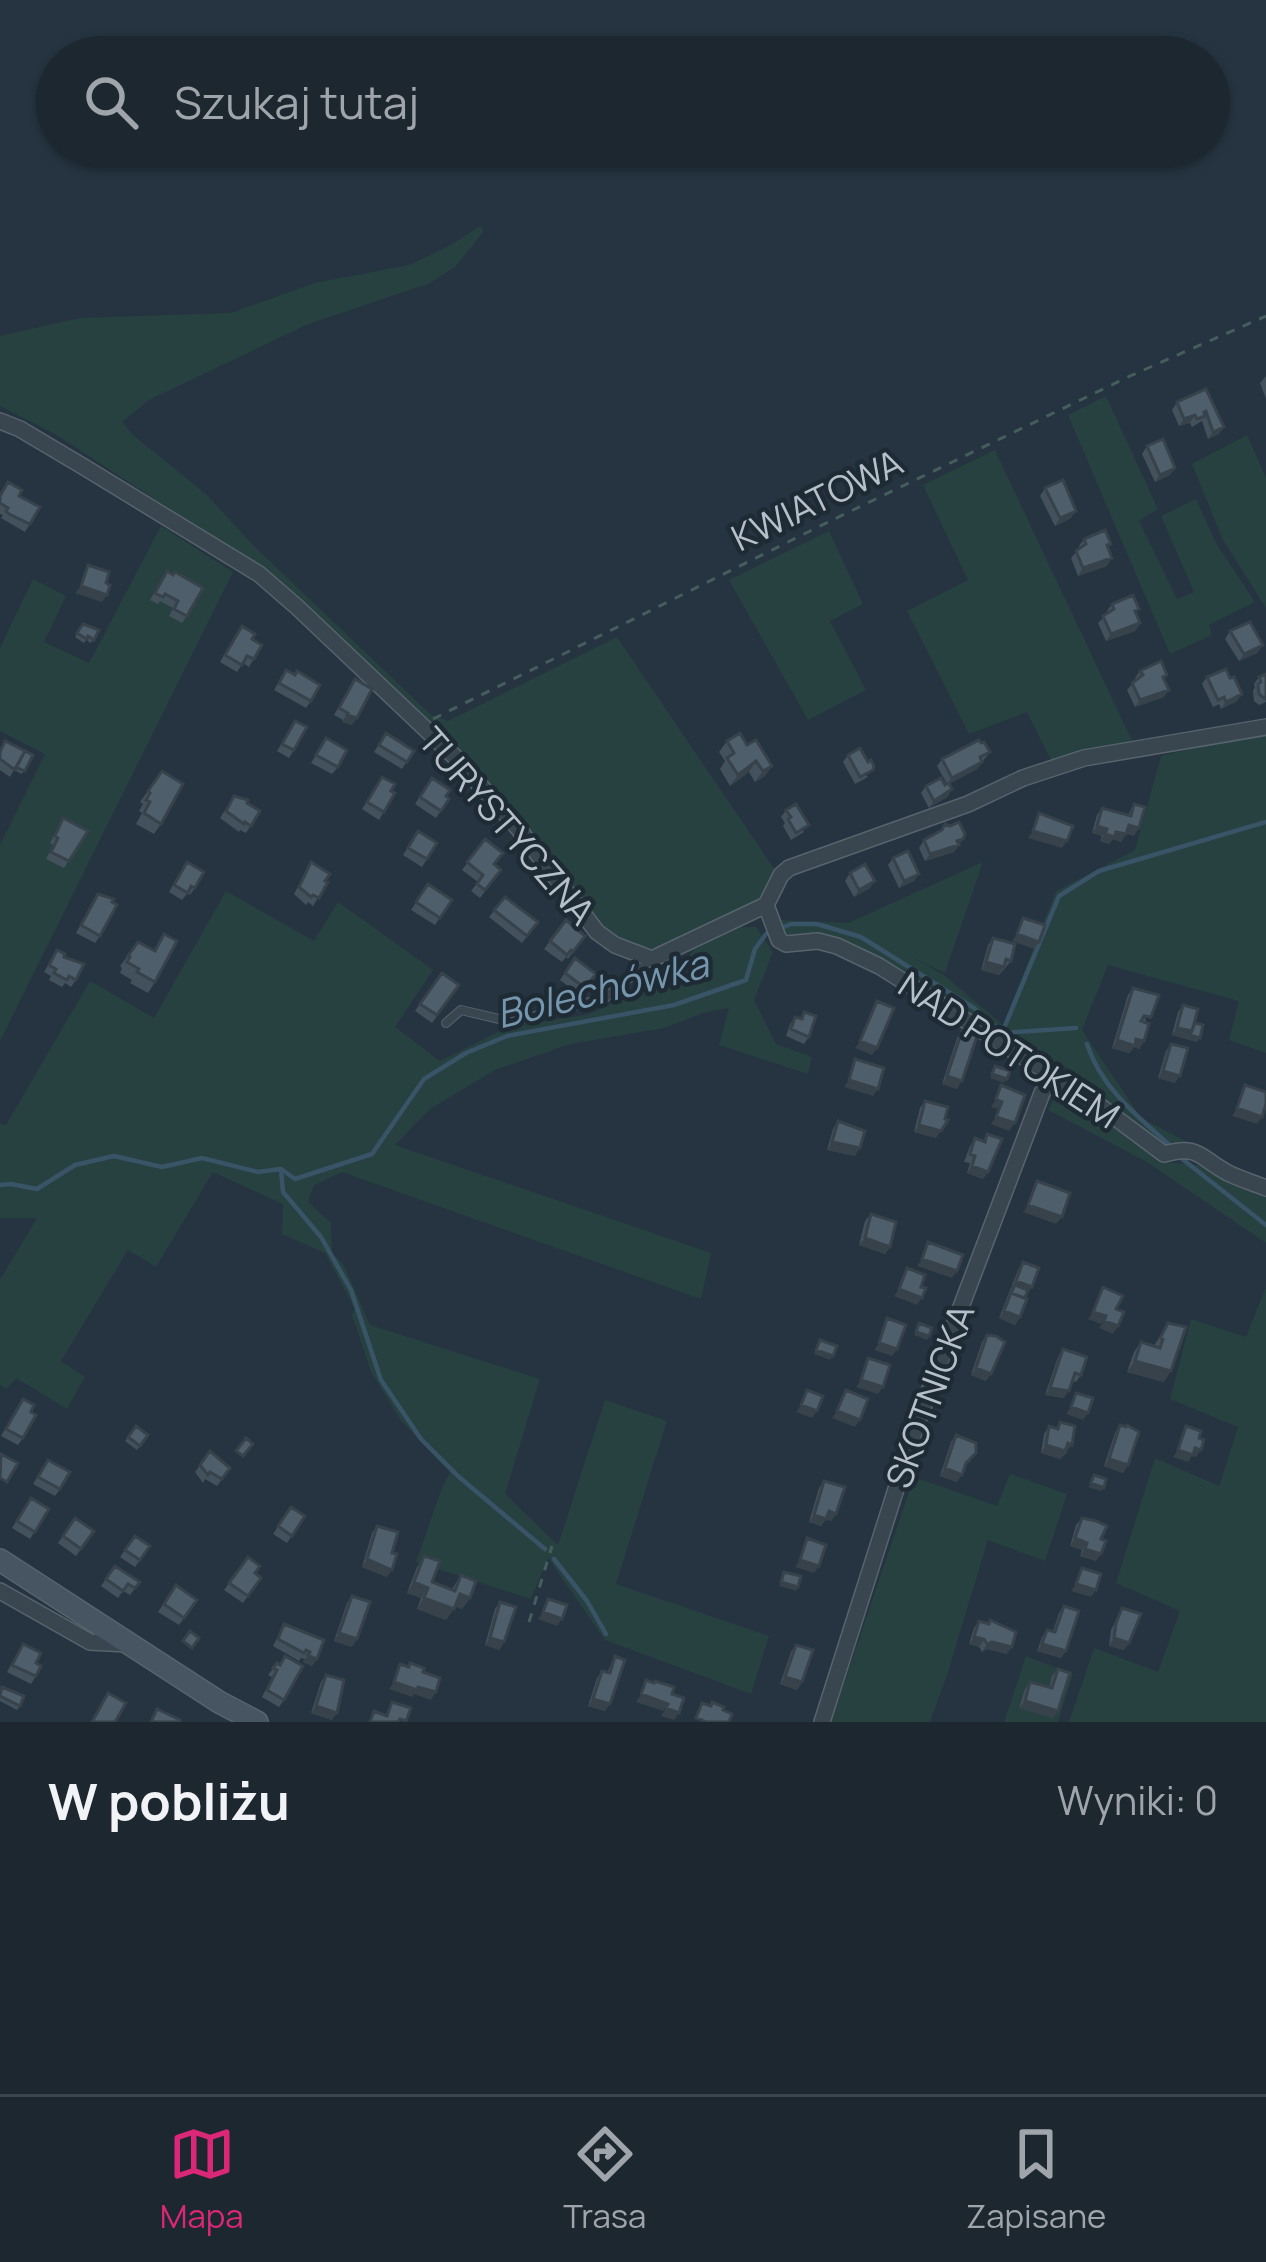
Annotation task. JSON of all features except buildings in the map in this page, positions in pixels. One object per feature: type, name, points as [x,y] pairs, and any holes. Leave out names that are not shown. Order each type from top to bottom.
[{"type":"street","name":"TURYSTYCZNA","points":[[0,421],[259,574],[454,756],[518,828],[597,932],[615,945],[652,959]]},
{"type":"street","points":[[652,959],[768,912],[781,875],[789,868],[968,804],[1023,778],[1084,758],[1266,727]]},
{"type":"street","name":"NAD POTOKIEM","points":[[768,912],[785,944],[818,941],[879,966],[1089,1097],[1164,1154],[1194,1150],[1228,1173],[1266,1188]]},
{"type":"street","name":"SKOTNICKA","points":[[822,1722],[917,1423],[1042,1093],[1054,1075]]},
{"type":"street","points":[[0,1560],[257,1722]]},
{"type":"street","points":[[0,1591],[90,1642],[127,1644]]},
{"type":"lane","points":[[446,1023],[461,1010],[512,1022],[605,998],[652,959]]},
{"type":"path","name":"KWIATOWA","points":[[421,725],[1090,395],[1266,316]]},
{"type":"path","points":[[529,1622],[552,1546]]},
{"type":"green space","points":[[480,226],[484,231],[455,267],[430,283],[306,325],[149,400],[122,422],[207,495],[430,714],[448,721],[617,637],[775,870],[764,908],[657,948],[632,948],[607,933],[505,805],[254,564],[55,434],[0,406],[0,336],[80,318],[231,313],[315,283],[409,265]]},
{"type":"green space","points":[[1106,396],[1158,509],[1139,521],[1177,599],[1194,592],[1161,516],[1196,499],[1217,545],[1255,602],[1209,625],[1212,635],[1170,654],[1068,415]]},
{"type":"green space","points":[[1247,435],[1266,478],[1266,608],[1223,540],[1192,464]]},
{"type":"green space","points":[[995,450],[1135,747],[1051,760],[1027,712],[969,734],[907,611],[968,580],[923,485]]},
{"type":"green space","points":[[161,526],[233,572],[0,1041],[0,845],[45,754],[0,731],[0,648],[33,579],[66,596],[44,642],[89,663]]},
{"type":"green space","points":[[829,531],[863,604],[830,621],[866,690],[808,720],[729,580]]},
{"type":"green space","points":[[1266,731],[1266,1053],[1229,1040],[1239,1001],[1108,965],[1082,1030],[1141,1118],[1191,1144],[1164,1147],[1067,1068],[1009,1039],[854,945],[821,934],[786,939],[779,920],[848,923],[983,862],[945,973],[912,957],[944,975],[1003,1025],[1056,891],[1135,850],[1161,756]]},
{"type":"green space","points":[[226,891],[314,941],[338,902],[433,970],[395,1027],[440,1061],[508,1027],[586,1015],[624,999],[653,971],[680,967],[694,950],[742,927],[756,927],[773,952],[754,1000],[776,1044],[812,1057],[808,1074],[719,1045],[729,1008],[664,1028],[570,1044],[495,1070],[430,1109],[395,1145],[711,1253],[701,1299],[342,1172],[314,1185],[308,1202],[331,1223],[332,1253],[344,1265],[370,1325],[540,1379],[505,1494],[558,1545],[605,1400],[667,1421],[616,1584],[769,1636],[751,1694],[605,1640],[548,1558],[531,1599],[416,1562],[450,1473],[400,1419],[371,1372],[352,1315],[355,1309],[325,1253],[282,1234],[283,1204],[213,1172],[156,1267],[128,1250],[61,1361],[85,1377],[67,1409],[16,1378],[7,1389],[0,1385],[0,1280],[37,1218],[0,1218],[0,1124],[6,1125],[90,981],[154,1018]]},
{"type":"green space","points":[[1060,1088],[1164,1162],[1209,1166],[1266,1194],[1266,1243],[1147,1162],[1048,1110]]},
{"type":"green space","points":[[1266,1287],[1266,1722],[1069,1722],[1094,1648],[1158,1672],[1180,1611],[1116,1583],[1155,1458],[1219,1486],[1238,1427],[1170,1399],[1191,1319],[1246,1337]]},
{"type":"green space","points":[[1010,1474],[1067,1494],[1045,1561],[988,1540],[930,1722],[831,1722],[914,1477],[997,1506]]},
{"type":"green space","points":[[1026,1656],[1073,1674],[1058,1722],[1004,1722]]},
{"type":"waterway","points":[[1002,1033],[1059,896],[1099,871],[1266,822]]},
{"type":"waterway","name":"Bolechówka","points":[[0,1185],[37,1189],[75,1165],[114,1156],[162,1167],[202,1158],[258,1172],[281,1169],[295,1179],[372,1154],[424,1079],[466,1053],[507,1036],[674,1005],[746,980],[755,949],[766,934],[791,924],[817,924],[861,937],[974,1008],[1002,1033],[1076,1028]]},
{"type":"waterway","name":"Bolechówka","points":[[1087,1044],[1111,1088],[1172,1147]]},
{"type":"waterway","name":"Bolechówka","points":[[1181,1158],[1266,1225]]},
{"type":"waterway","points":[[281,1169],[283,1192],[321,1237],[351,1290],[381,1380],[421,1439],[545,1549]]},
{"type":"waterway","points":[[554,1559],[606,1634]]}]
